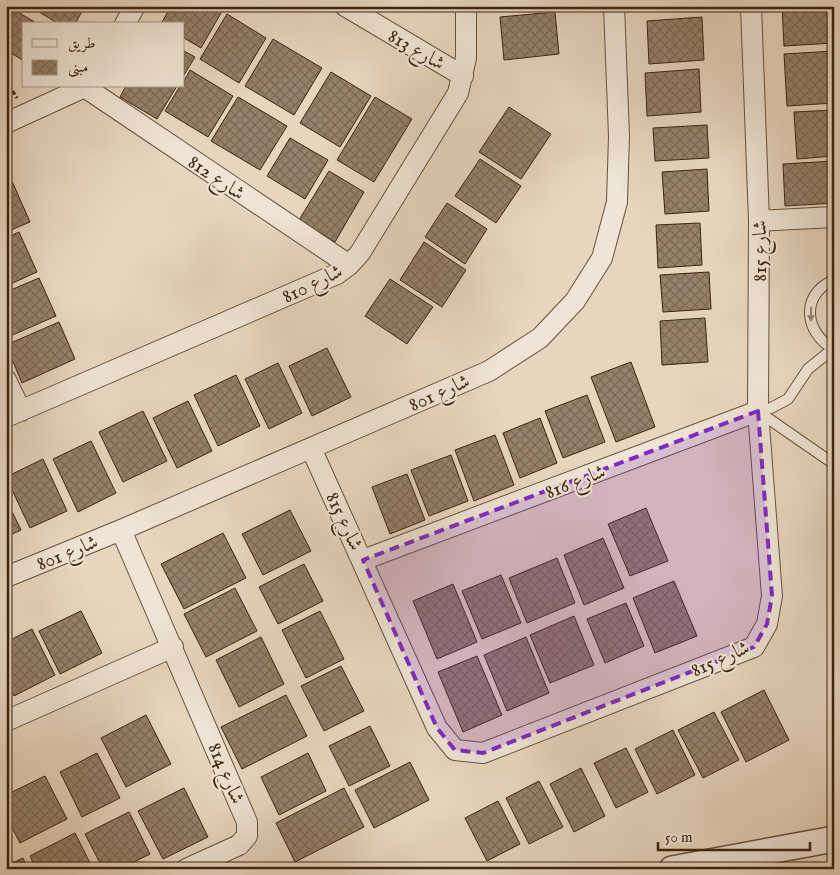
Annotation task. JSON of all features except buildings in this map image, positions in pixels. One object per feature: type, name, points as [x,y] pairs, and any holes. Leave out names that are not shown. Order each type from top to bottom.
[{"type":"street","points":[[126,22],[135,6]]},
{"type":"street","name":"شارع 813","points":[[345,6],[463,76]]},
{"type":"street","name":"شارع 810","points":[[13,414],[337,274],[349,265],[360,253],[458,93],[466,58],[466,6]]},
{"type":"street","name":"شارع 801","points":[[6,576],[121,530],[489,370],[540,338],[575,301],[602,258],[617,202],[620,136],[614,6]]},
{"type":"street","name":"شارع 815","points":[[311,448],[363,560],[436,728],[455,750],[483,753],[754,647],[767,624],[772,596],[758,411],[759,221],[751,6]]},
{"type":"street","points":[[6,122],[84,88]]},
{"type":"street","name":"شارع 812","points":[[87,88],[349,265]]},
{"type":"street","points":[[759,221],[834,217]]},
{"type":"street","points":[[6,380],[13,414]]},
{"type":"street","name":"شارع 816","points":[[363,560],[758,411]]},
{"type":"street","name":"شارع 814","points":[[121,530],[247,822],[247,836],[239,846],[186,869]]},
{"type":"street","points":[[6,721],[173,647]]},
{"type":"street","points":[[672,869],[834,839]]},
{"type":"lane","points":[[758,411],[771,408],[788,399],[808,369],[834,349],[823,343],[816,334],[811,323],[810,311],[813,300],[819,290],[834,280]]},
{"type":"lane","points":[[758,411],[834,464]]},
{"type":"highlighted area","points":[[758,411],[772,596],[767,624],[754,647],[483,753],[455,750],[437,728],[363,560]]}]
